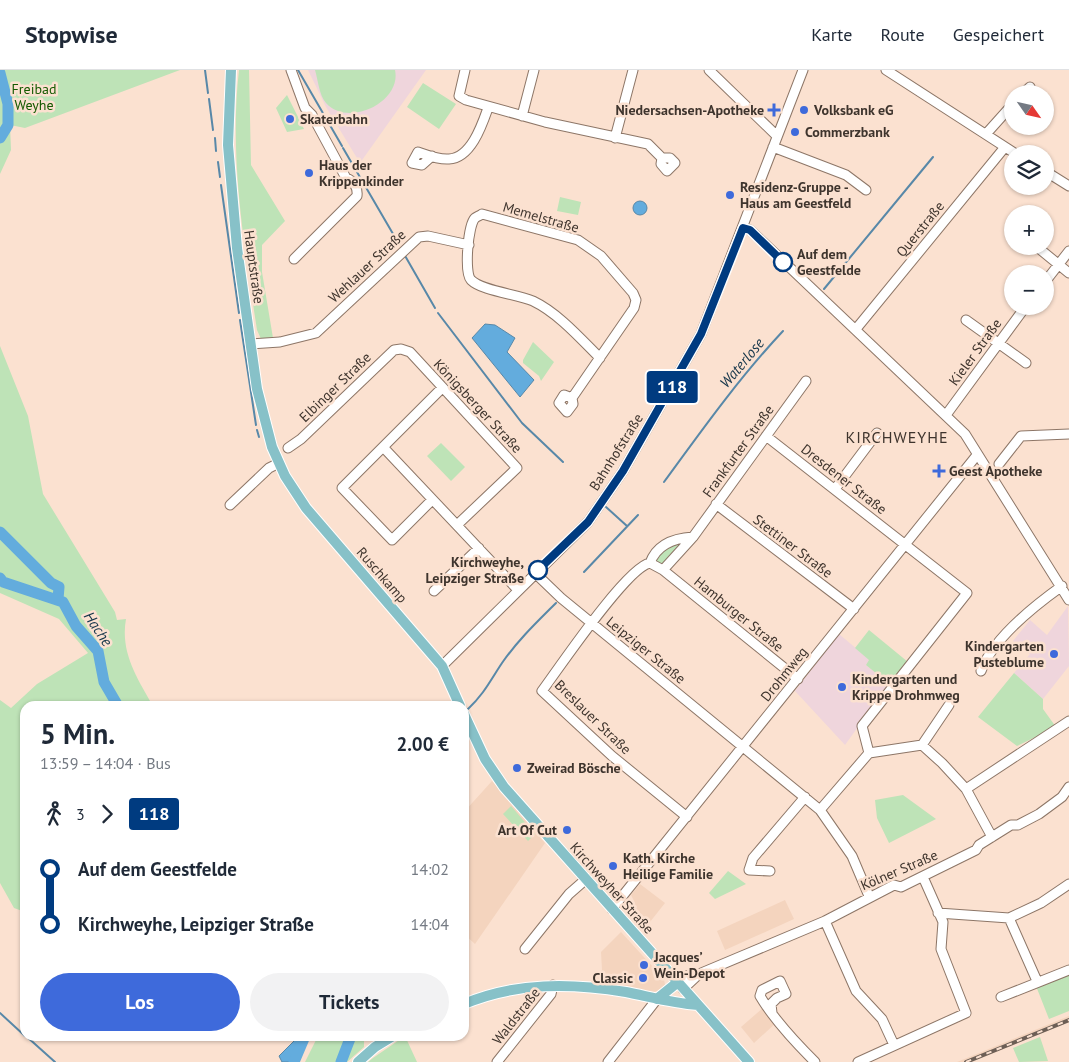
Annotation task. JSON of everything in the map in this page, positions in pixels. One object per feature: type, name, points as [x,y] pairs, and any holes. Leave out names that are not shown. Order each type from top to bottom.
[{"type":"main road","name":"Hauptstraße","points":[[230,70],[230,170],[237,248],[261,411],[279,463]]},
{"type":"main road","name":"Ruschkamp","points":[[279,463],[306,508],[442,666],[458,701]]},
{"type":"main road","name":"Kirchweyher Straße","points":[[469,728],[497,778],[585,880],[749,1062]]},
{"type":"main road","points":[[469,1002],[504,990],[554,985],[612,990],[662,1001],[698,1005]]},
{"type":"main road","points":[[662,1001],[681,986]]},
{"type":"main road","points":[[358,1062],[385,1041]]},
{"type":"street","points":[[291,70],[298,84],[298,92],[305,108],[312,115],[346,178],[352,180],[358,191],[357,196],[294,259]]},
{"type":"street","points":[[465,70],[459,96],[466,100],[488,108],[648,144],[662,158]]},
{"type":"street","points":[[522,116],[534,70]]},
{"type":"street","points":[[615,138],[633,70]]},
{"type":"street","points":[[709,70],[777,136]]},
{"type":"street","name":"Bahnhofstraße","points":[[442,666],[588,522],[623,471],[701,334],[803,70]]},
{"type":"street","points":[[886,70],[898,73],[1004,146]]},
{"type":"street","points":[[432,156],[449,159],[464,151],[477,136],[488,108]]},
{"type":"street","points":[[986,134],[1004,114]]},
{"type":"street","points":[[773,147],[846,175],[866,190]]},
{"type":"street","name":"Querstraße","points":[[856,329],[1004,148]]},
{"type":"street","points":[[1054,177],[1069,186]]},
{"type":"street","name":"Memelstraße","points":[[468,245],[472,223],[475,217],[482,214],[578,240],[600,256],[633,293],[636,300],[634,308],[572,398]]},
{"type":"street","points":[[743,228],[750,230],[965,434],[991,472],[1069,600]]},
{"type":"street","name":"Wehlauer Straße","points":[[251,344],[280,342],[316,333],[419,237],[428,236],[448,239],[468,245]]},
{"type":"street","points":[[468,245],[466,272],[473,282],[534,302],[550,312],[600,358]]},
{"type":"street","points":[[1054,270],[1069,252]]},
{"type":"street","points":[[1047,255],[1069,273]]},
{"type":"street","name":"Kieler Straße","points":[[946,415],[1019,315]]},
{"type":"street","points":[[966,320],[1026,363]]},
{"type":"street","name":"Königsberger Straße","points":[[401,349],[410,352],[517,468],[457,525]]},
{"type":"street","name":"Elbinger Straße","points":[[288,448],[301,439],[383,359],[394,350],[401,349]]},
{"type":"street","name":"Frankfurter Straße","points":[[663,570],[693,537],[806,382]]},
{"type":"street","points":[[432,500],[392,540],[342,488],[442,388]]},
{"type":"street","points":[[835,490],[877,433]]},
{"type":"street","points":[[999,464],[1022,436],[1069,434]]},
{"type":"street","name":"Dresdener Straße","points":[[766,436],[967,592],[862,726],[869,753]]},
{"type":"street","points":[[383,447],[518,590]]},
{"type":"street","name":"Drohmweg","points":[[612,909],[687,817],[742,745],[798,679],[978,455]]},
{"type":"street","points":[[230,505],[269,468],[279,463]]},
{"type":"street","name":"Stettiner Straße","points":[[716,504],[854,609]]},
{"type":"street","points":[[592,623],[636,572],[650,563],[654,554],[676,538],[693,537]]},
{"type":"street","points":[[434,591],[479,548]]},
{"type":"street","points":[[650,563],[663,570]]},
{"type":"street","name":"Hamburger Straße","points":[[663,570],[798,679]]},
{"type":"street","name":"Leipziger Straße","points":[[535,573],[561,598],[820,810],[855,861],[869,896]]},
{"type":"street","points":[[981,671],[986,657],[1033,607],[1062,586]]},
{"type":"street","name":"Breslauer Straße","points":[[592,623],[542,691],[612,756],[687,817]]},
{"type":"street","points":[[820,810],[869,753],[922,745],[949,705]]},
{"type":"street","points":[[966,789],[1069,721]]},
{"type":"street","points":[[922,745],[942,762],[966,789],[992,837]]},
{"type":"street","name":"Kölner Straße","points":[[681,986],[687,976],[699,974],[824,921],[869,896],[894,885],[901,888],[976,850],[979,844],[1011,825],[1018,825],[1039,814],[1062,797],[1069,787]]},
{"type":"street","points":[[770,871],[749,870],[753,858],[805,797]]},
{"type":"street","points":[[858,1062],[966,1013],[941,949],[943,922],[923,877]]},
{"type":"street","points":[[525,949],[569,894],[585,880]]},
{"type":"street","points":[[938,913],[1010,918],[1041,903],[1069,884]]},
{"type":"street","points":[[1010,918],[1037,981]]},
{"type":"street","points":[[824,921],[856,991],[882,1020],[894,1045]]},
{"type":"street","points":[[1001,997],[1037,981],[1069,970]]},
{"type":"street","name":"Waldstraße","points":[[498,1062],[551,994],[554,985]]},
{"type":"street","points":[[608,1062],[662,1001]]},
{"type":"street","points":[[772,1013],[816,1062]]},
{"type":"shaded area","points":[[308,70],[426,70],[360,163],[326,107]]},
{"type":"shaded area","points":[[1068,606],[1069,666],[1043,699],[1014,673],[1030,654],[1013,641],[1030,620],[1047,635]]},
{"type":"shaded area","name":"Kindergarten und Krippe Drohmweg","points":[[839,634],[870,660],[866,665],[889,684],[845,745],[795,691]]},
{"type":"shaded area","points":[[492,781],[545,843],[475,944],[469,939],[469,806]]},
{"type":"shaded area","points":[[640,884],[665,903],[650,922],[633,907],[635,903],[631,895]]},
{"type":"shaded area","points":[[785,900],[794,919],[725,950],[717,931]]},
{"type":"shaded area","points":[[621,932],[664,979],[665,985],[661,990],[653,992],[594,981],[602,970],[601,952]]},
{"type":"shaded area","points":[[764,1007],[777,1022],[754,1043],[741,1027]]},
{"type":"shaded area","points":[[1069,1016],[1069,1022],[972,1062],[957,1062]]},
{"type":"green space","name":"Freibad Weyhe","points":[[0,70],[180,70],[25,128],[10,125],[11,150],[0,174]]},
{"type":"green space","points":[[239,70],[249,70],[251,165],[285,221],[262,245],[262,272],[273,338],[261,339],[257,330],[243,233],[239,200],[236,135],[236,102]]},
{"type":"green space","points":[[315,70],[395,70],[395,82],[390,92],[382,101],[371,108],[347,113],[336,110],[326,103],[320,92]]},
{"type":"green space","points":[[423,83],[456,104],[439,129],[407,107]]},
{"type":"green space","name":"Skaterbahn","points":[[287,95],[304,129],[287,132],[276,108]]},
{"type":"green space","points":[[560,197],[581,202],[578,215],[557,211]]},
{"type":"green space","points":[[533,342],[554,362],[541,381],[539,376],[523,363]]},
{"type":"green space","points":[[0,346],[28,416],[43,494],[115,612],[117,620],[126,619],[125,643],[128,654],[136,675],[150,701],[20,701],[20,910],[14,908],[0,883],[0,700],[11,708],[37,684],[88,653],[59,619],[0,593]]},
{"type":"green space","points":[[441,443],[465,467],[451,481],[427,456]]},
{"type":"green space","points":[[689,539],[664,567],[653,561],[655,556],[663,549],[679,541]]},
{"type":"green space","points":[[869,630],[908,662],[889,684],[866,665],[869,660],[855,648]]},
{"type":"green space","points":[[1014,673],[1043,699],[1043,709],[1056,727],[1017,746],[978,717]]},
{"type":"green space","points":[[903,795],[936,819],[889,843],[877,818],[875,800]]},
{"type":"green space","points":[[511,806],[535,834],[528,841],[503,814]]},
{"type":"green space","points":[[728,871],[746,884],[715,899],[709,893]]},
{"type":"green space","points":[[1069,974],[1069,1011],[1049,1019],[1036,986]]},
{"type":"green space","points":[[1040,1037],[1048,1061],[1019,1062],[1013,1048]]},
{"type":"green space","points":[[316,1041],[364,1041],[364,1047],[347,1062],[305,1062]]},
{"type":"green space","points":[[398,1041],[407,1041],[417,1062],[368,1062]]},
{"type":"water","points":[[637,201],[643,201],[647,208],[643,215],[637,215],[633,211],[633,205]]},
{"type":"water","points":[[485,324],[495,325],[515,338],[507,352],[534,380],[520,397],[472,338]]},
{"type":"water","points":[[294,1041],[305,1042],[299,1062],[282,1062],[279,1056]]},
{"type":"waterway","points":[[205,70],[208,93]]},
{"type":"waterway","points":[[298,70],[342,146]]},
{"type":"waterway","name":"Hache","points":[[0,73],[8,104],[8,125],[0,138]]},
{"type":"waterway","points":[[209,99],[213,130]]},
{"type":"waterway","points":[[215,138],[216,151]]},
{"type":"waterway","points":[[343,148],[396,239]]},
{"type":"waterway","name":"Waterlose","points":[[824,289],[933,157]]},
{"type":"waterway","points":[[218,162],[220,177]]},
{"type":"waterway","points":[[221,185],[239,313]]},
{"type":"waterway","points":[[404,254],[435,308]]},
{"type":"waterway","points":[[438,313],[522,423],[563,462]]},
{"type":"waterway","points":[[240,320],[256,425]]},
{"type":"waterway","name":"Waterlose","points":[[664,482],[736,386],[783,331]]},
{"type":"waterway","points":[[257,430],[259,437]]},
{"type":"waterway","points":[[606,507],[627,526]]},
{"type":"waterway","points":[[584,572],[638,515]]},
{"type":"waterway","name":"Hache","points":[[0,532],[51,583],[59,587],[58,599]]},
{"type":"waterway","name":"Hache","points":[[0,578],[3,582],[63,602],[76,626],[98,651],[104,682],[115,701]]},
{"type":"waterway","name":"Waterlose","points":[[469,708],[483,693],[502,663],[515,647],[556,603]]},
{"type":"waterway","points":[[0,1013],[20,1031]]},
{"type":"waterway","points":[[32,1041],[55,1062]]},
{"type":"waterway","points":[[294,1062],[303,1041]]},
{"type":"waterway","name":"Hache","points":[[341,1062],[349,1041]]},
{"type":"railway","points":[[966,1062],[1069,1020]]},
{"type":"bus line","name":"118","points":[[538,570],[588,522],[623,471],[701,334],[743,228],[750,230],[783,262]]},
{"type":"place","name":"Niedersachsen-Apotheke","points":[[774,110]]},
{"type":"place","name":"Volksbank eG","points":[[804,110]]},
{"type":"place","name":"Skaterbahn","points":[[290,119]]},
{"type":"place","name":"Commerzbank","points":[[795,132]]},
{"type":"place","name":"Haus der Krippenkinder","points":[[309,173]]},
{"type":"place","name":"Residenz-Gruppe - Haus am Geestfeld","points":[[730,195]]},
{"type":"place","name":"Auf dem Geestfelde","points":[[783,262]]},
{"type":"place","name":"Geest Apotheke","points":[[939,471]]},
{"type":"place","name":"Kirchweyhe, Leipziger Straße","points":[[538,570]]},
{"type":"place","name":"Kindergarten Pusteblume","points":[[1054,654]]},
{"type":"place","name":"Kindergarten und Krippe Drohmweg","points":[[842,687]]},
{"type":"place","name":"Zweirad Bösche","points":[[517,768]]},
{"type":"place","name":"Art Of Cut","points":[[567,830]]},
{"type":"place","name":"Kath. Kirche Heilige Familie","points":[[613,866]]},
{"type":"place","name":"Jacques’ Wein-Depot","points":[[644,965]]},
{"type":"place","name":"Classic","points":[[643,978]]},
{"type":"district","name":"KIRCHWEYHE","points":[[897,437]]}]
